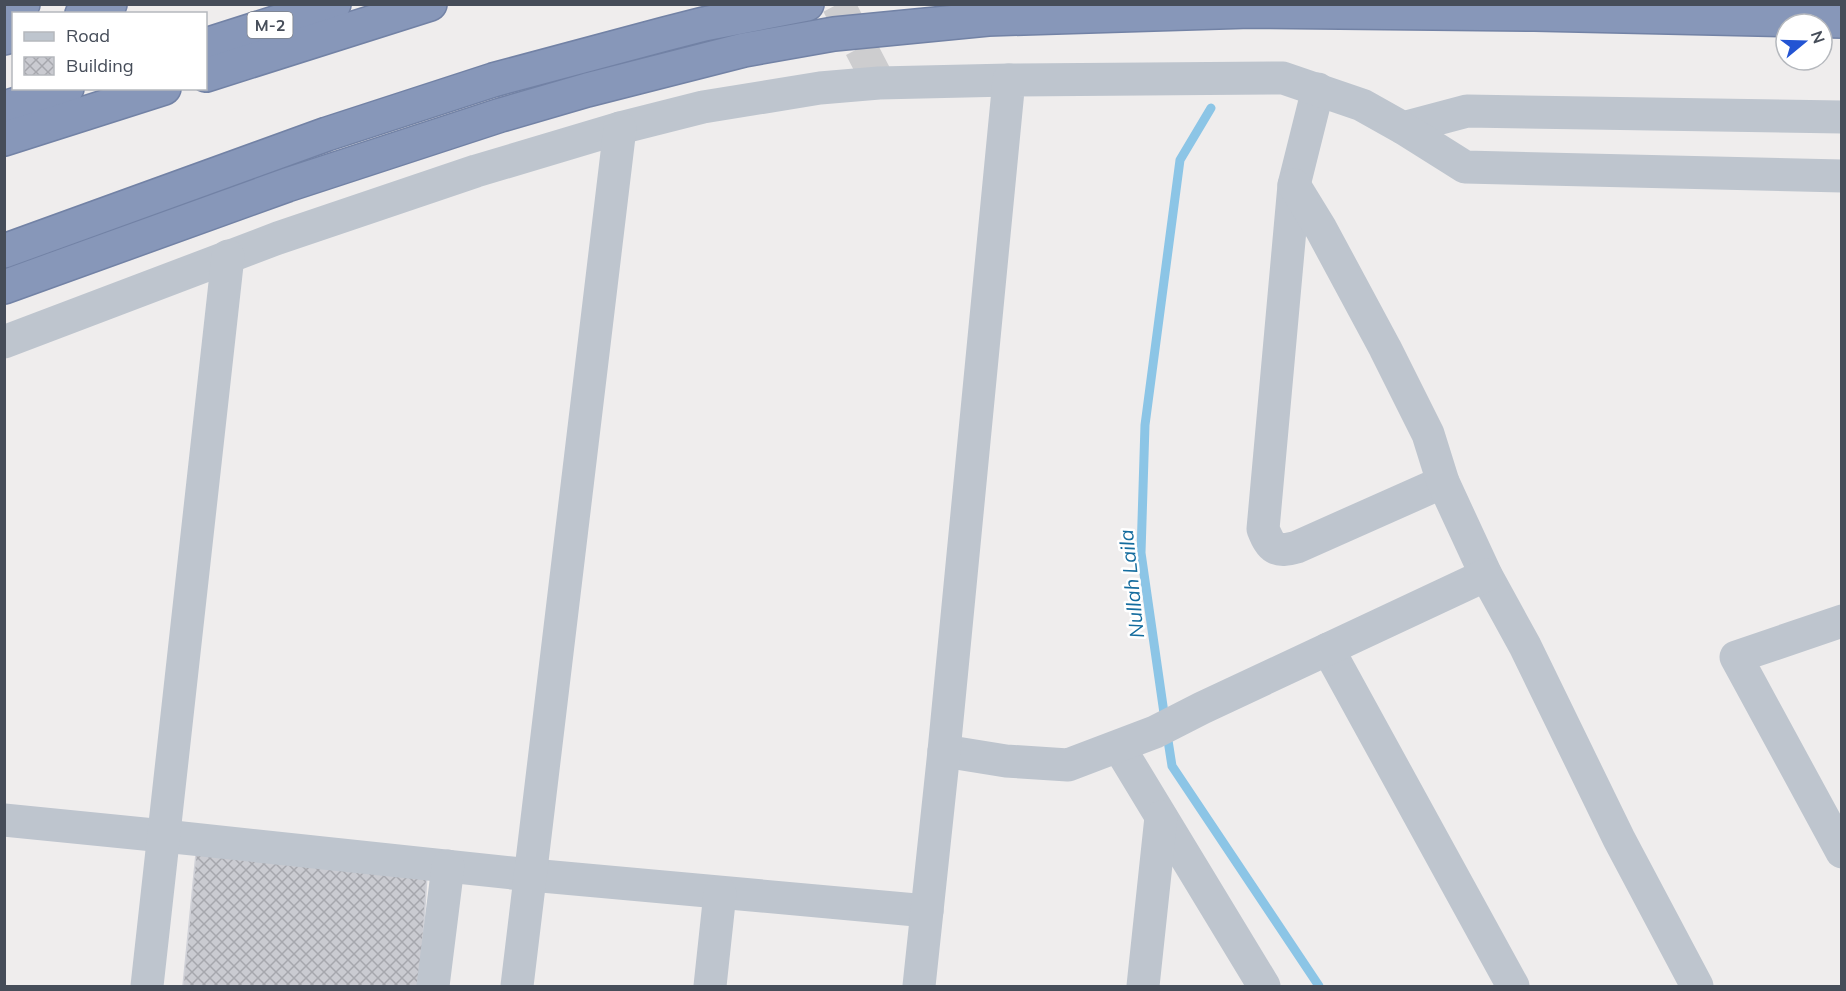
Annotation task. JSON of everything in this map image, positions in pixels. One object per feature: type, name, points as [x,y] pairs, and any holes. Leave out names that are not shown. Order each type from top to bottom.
[{"type":"highway","points":[[4,10],[23,4]]},
{"type":"highway","points":[[88,12],[110,4]]},
{"type":"highway","name":"M-2","points":[[207,45],[334,4]]},
{"type":"highway","points":[[207,75],[430,4]]},
{"type":"highway","points":[[4,251],[327,134],[503,77],[694,26],[807,4]]},
{"type":"highway","points":[[4,287],[287,185],[501,115],[744,50],[834,34],[988,19],[1251,11],[1546,14],[1842,21]]},
{"type":"highway","points":[[4,108],[61,90]]},
{"type":"highway","points":[[4,139],[158,90]]},
{"type":"street","points":[[4,342],[228,256],[476,171],[620,128],[703,107],[877,79],[1283,78],[1362,105],[1465,167],[1842,176]]},
{"type":"street","points":[[920,987],[1009,80]]},
{"type":"street","points":[[1318,89],[1294,184],[1263,529],[1274,548],[1284,551],[1443,482]]},
{"type":"street","points":[[1403,128],[1467,111],[1842,117]]},
{"type":"street","points":[[517,987],[620,128]]},
{"type":"street","points":[[1294,184],[1321,229],[1396,369],[1428,434],[1443,482],[1486,575],[1525,646],[1619,839],[1697,987]]},
{"type":"street","points":[[147,987],[228,256]]},
{"type":"street","points":[[944,751],[1006,761],[1068,765],[1155,732],[1486,575]]},
{"type":"street","points":[[1842,621],[1736,657],[1842,852]]},
{"type":"street","points":[[1328,649],[1513,987]]},
{"type":"street","points":[[1119,747],[1264,987]]},
{"type":"street","points":[[1143,987],[1161,817]]},
{"type":"street","points":[[4,820],[531,875],[927,911]]},
{"type":"street","points":[[433,987],[448,866]]},
{"type":"street","points":[[710,987],[720,893]]},
{"type":"building","points":[[197,844],[427,874],[420,986],[183,986]]},
{"type":"waterway","name":"Nullah Laila","points":[[1165,720],[1141,553],[1145,425],[1180,160],[1211,108]]},
{"type":"waterway","name":"Nullah Laila","points":[[1167,734],[1172,766],[1319,986]]},
{"type":"tunnel","points":[[838,4],[875,75]]}]
